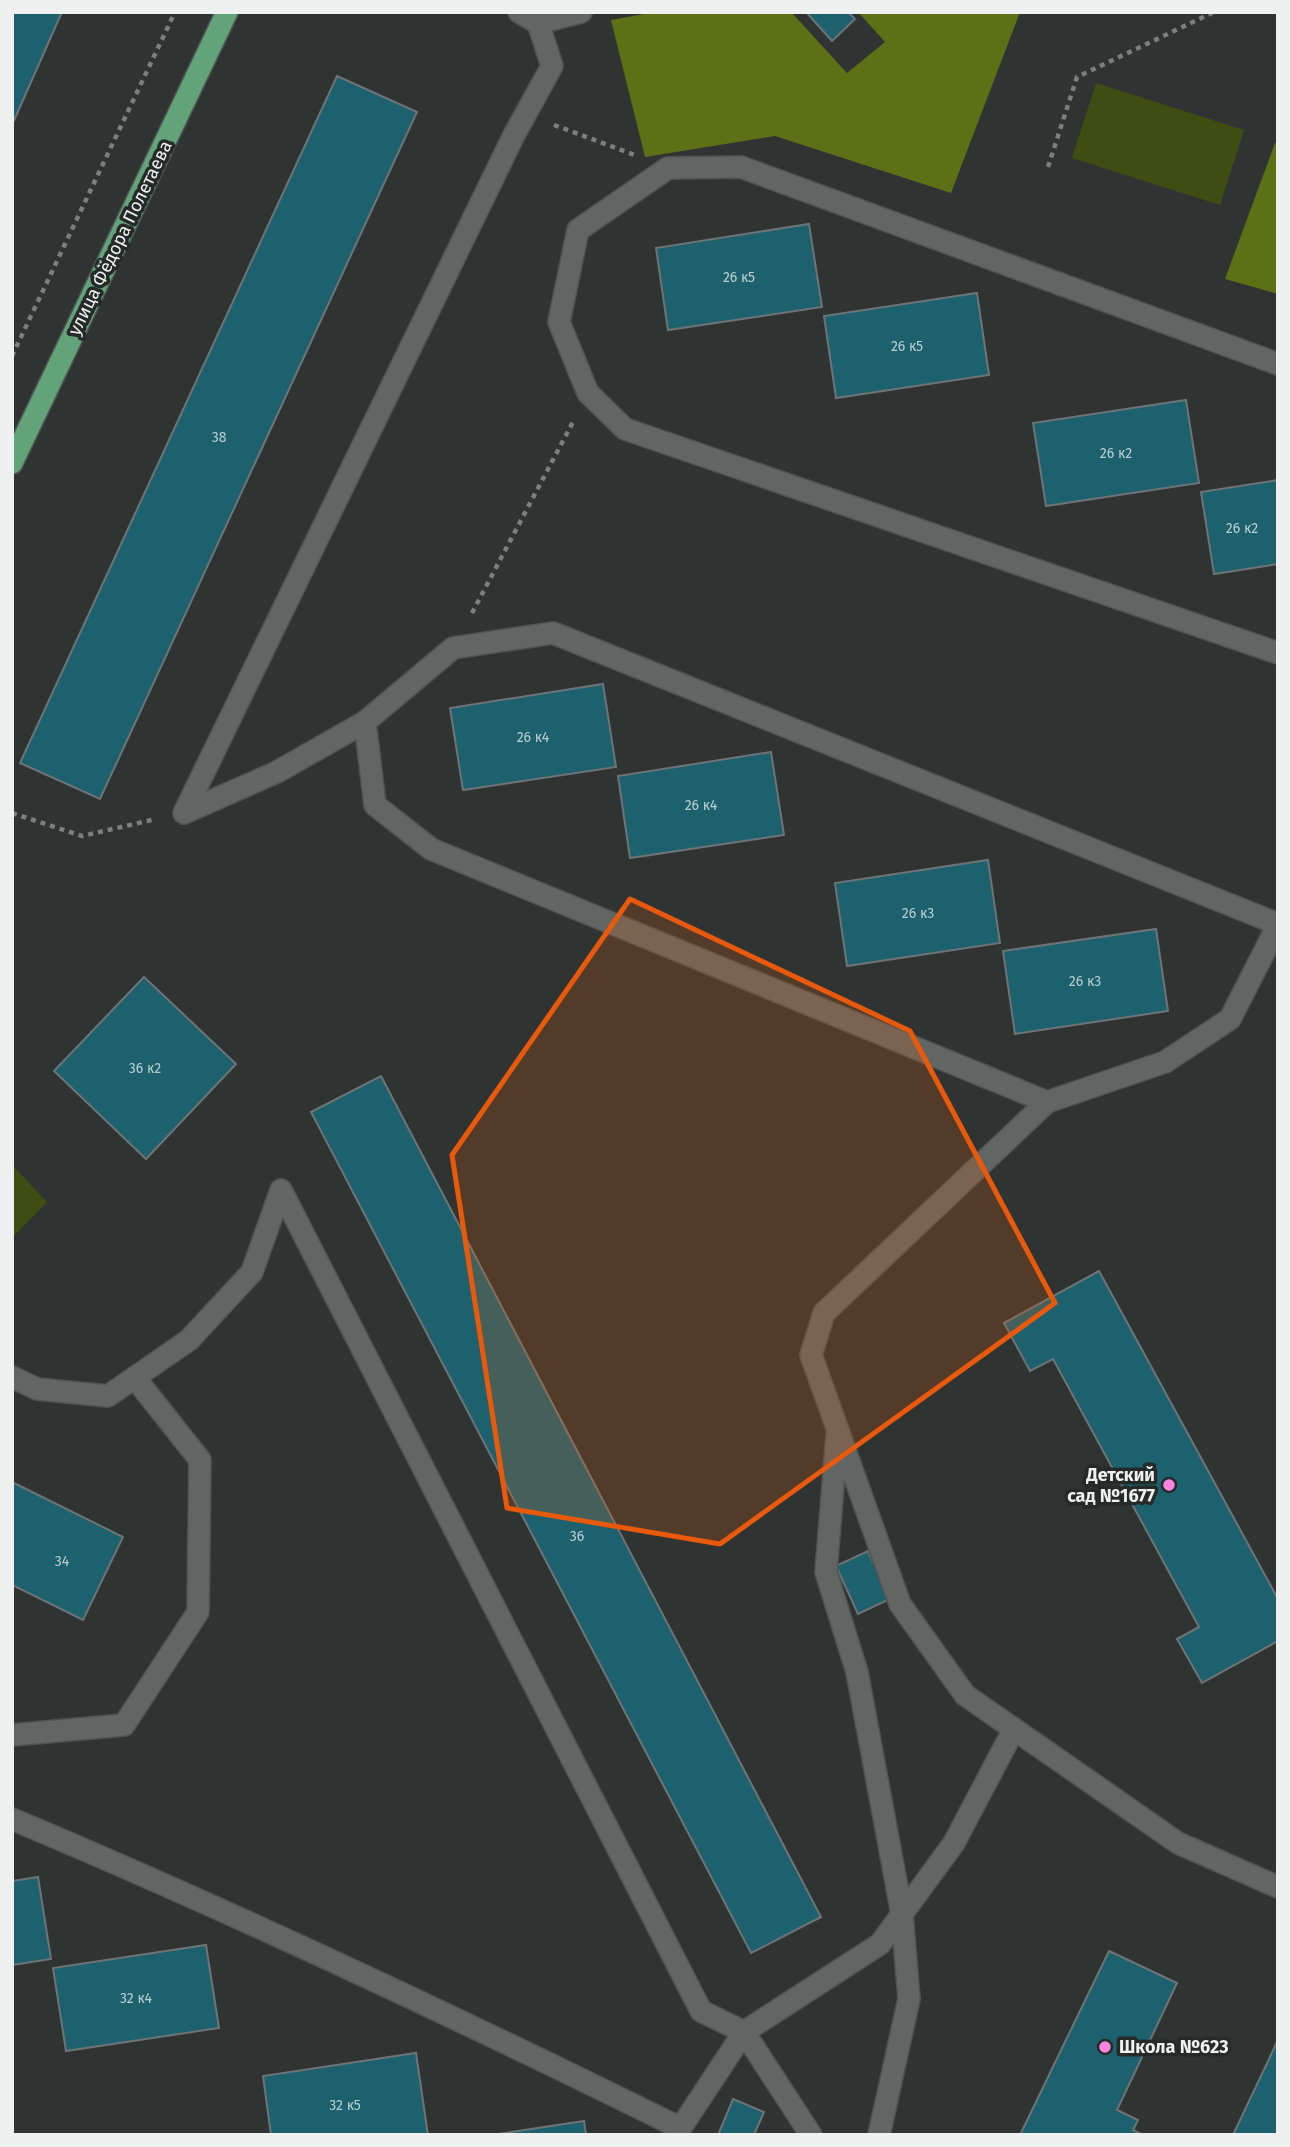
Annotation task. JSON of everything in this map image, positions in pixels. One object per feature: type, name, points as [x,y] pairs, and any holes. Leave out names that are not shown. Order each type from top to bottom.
[{"type":"main road","name":"улица Фёдора Полетаева","points":[[12,463],[227,12]]},
{"type":"lane","points":[[184,813],[525,114],[552,66],[528,17],[581,12]]},
{"type":"lane","points":[[1278,364],[741,167],[668,168],[578,230],[559,322],[588,393],[625,429],[1278,653]]},
{"type":"lane","points":[[184,813],[277,772],[365,722],[453,648],[554,633],[1278,925],[1230,1019],[1165,1062],[1047,1102],[824,1313],[811,1355],[900,1604],[965,1695],[1178,1843],[1278,1887]]},
{"type":"lane","points":[[365,722],[375,805],[431,849],[1047,1102]]},
{"type":"lane","points":[[12,1377],[37,1389],[108,1396],[135,1378],[189,1340],[252,1272],[281,1190],[701,2011],[744,2032],[811,2135]]},
{"type":"lane","points":[[12,1735],[124,1725],[198,1612],[200,1460],[135,1378]]},
{"type":"lane","points":[[838,1429],[826,1572],[857,1672],[902,1914],[909,1999],[879,2135]]},
{"type":"lane","points":[[12,1819],[186,1893],[493,2036],[678,2131],[744,2032],[880,1944],[954,1843],[1014,1728]]},
{"type":"path","points":[[12,356],[175,12]]},
{"type":"path","points":[[1048,167],[1077,76],[1214,12]]},
{"type":"path","points":[[525,114],[668,168]]},
{"type":"path","points":[[453,648],[588,393]]},
{"type":"path","points":[[12,813],[82,836],[184,813]]},
{"type":"highlighted area","points":[[630,899],[910,1031],[1055,1303],[720,1544],[507,1508],[452,1155]]},
{"type":"green space","points":[[655,12],[791,12],[847,73],[885,42],[858,12],[1020,12],[951,193],[775,136],[645,157],[611,20]]},
{"type":"green space","points":[[1096,83],[1244,130],[1220,205],[1072,158]]},
{"type":"green space","points":[[1278,141],[1278,294],[1225,279]]},
{"type":"green space","points":[[12,1165],[47,1202],[12,1238]]},
{"type":"building","points":[[12,12],[62,12],[12,125]]},
{"type":"building","points":[[806,12],[848,12],[855,19],[832,41]]},
{"type":"building","points":[[337,76],[417,112],[100,799],[20,763]]},
{"type":"building","points":[[809,224],[822,307],[668,330],[656,248]]},
{"type":"building","points":[[977,293],[989,375],[836,398],[824,316]]},
{"type":"building","points":[[1186,400],[1199,483],[1046,506],[1033,423]]},
{"type":"building","points":[[1278,480],[1278,564],[1214,574],[1201,492]]},
{"type":"building","points":[[603,684],[616,767],[463,790],[450,708]]},
{"type":"building","points":[[771,752],[784,835],[630,858],[618,776]]},
{"type":"building","points":[[988,860],[1000,943],[847,966],[835,883]]},
{"type":"building","points":[[1156,929],[1168,1011],[1015,1034],[1003,951]]},
{"type":"building","points":[[144,977],[236,1064],[146,1159],[54,1071]]},
{"type":"building","points":[[381,1076],[821,1917],[751,1953],[311,1112]]},
{"type":"building","name":"Детский сад №1677","points":[[1099,1271],[1278,1599],[1278,1641],[1202,1683],[1177,1639],[1199,1627],[1053,1359],[1030,1371],[1004,1323]]},
{"type":"building","points":[[12,1482],[123,1537],[83,1620],[12,1585]]},
{"type":"building","points":[[868,1551],[890,1599],[858,1614],[836,1566]]},
{"type":"building","points":[[38,1877],[51,1959],[12,1965],[12,1881]]},
{"type":"building","points":[[206,1945],[219,2028],[66,2051],[53,1968]]},
{"type":"building","name":"Школа №623","points":[[1109,1951],[1177,1983],[1117,2110],[1138,2120],[1133,2130],[1143,2135],[1020,2135]]},
{"type":"building","name":"Школа №623","points":[[1278,2040],[1278,2135],[1233,2135]]},
{"type":"building","points":[[416,2053],[428,2135],[271,2135],[263,2076]]},
{"type":"building","points":[[733,2099],[764,2112],[754,2135],[718,2135]]},
{"type":"building","points":[[584,2121],[586,2135],[492,2135]]},
{"type":"place","name":"Детский сад №1677","points":[[1169,1485]]},
{"type":"place","name":"Школа №623","points":[[1105,2047]]}]
